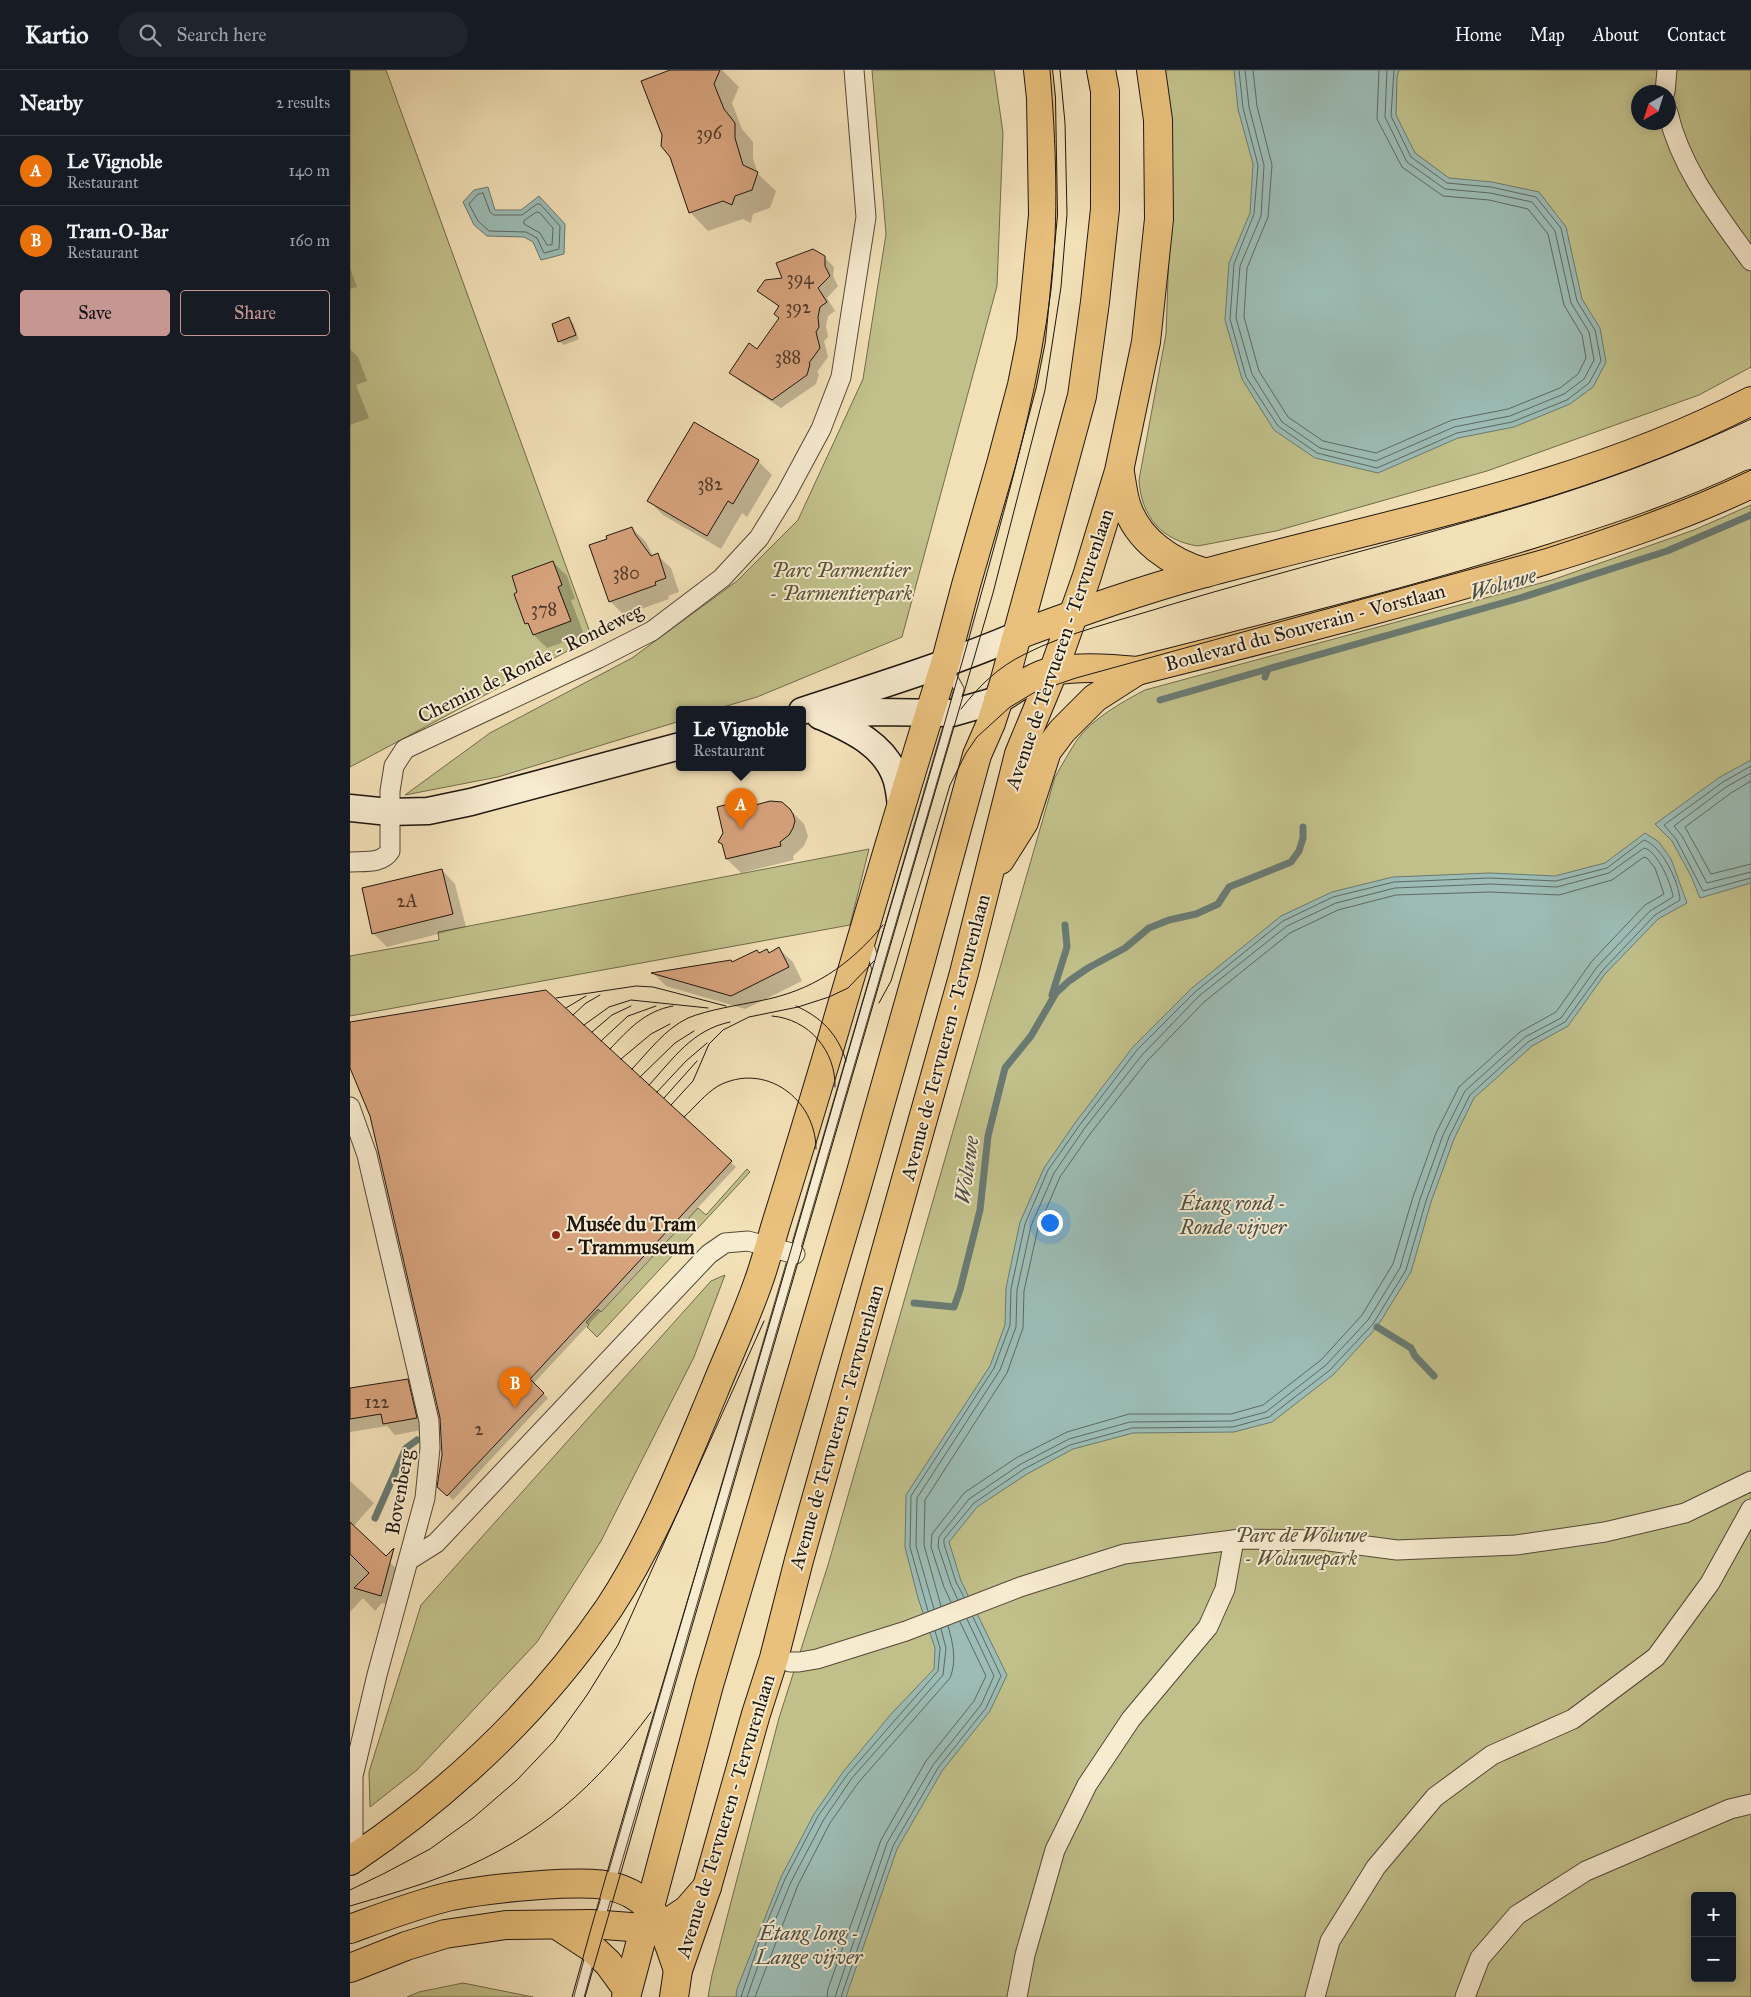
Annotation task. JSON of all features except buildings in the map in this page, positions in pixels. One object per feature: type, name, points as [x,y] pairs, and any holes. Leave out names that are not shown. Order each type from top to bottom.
[{"type":"main road","points":[[350,1861],[392,1833],[433,1801],[514,1725],[581,1646],[609,1607],[634,1567],[660,1515],[758,1283],[810,1117],[901,806],[941,713],[945,664],[1022,385],[1031,340],[1043,215],[1041,98],[1038,70]]},
{"type":"main road","name":"Avenue de Tervueren - Tervurenlaan","points":[[627,1993],[651,1920],[708,1685],[860,1176],[977,755],[998,700],[1018,635],[1082,396],[1105,209],[1104,91],[1101,70]]},
{"type":"main road","name":"Avenue de Tervueren - Tervurenlaan","points":[[674,1997],[678,1970],[707,1887],[756,1714],[774,1658],[801,1550],[964,973],[1019,754],[1052,672],[1087,576],[1119,471],[1146,342],[1159,219],[1158,120],[1151,70]]},
{"type":"main road","points":[[1018,635],[1141,591],[1206,572],[1474,502],[1594,468],[1720,417],[1751,401]]},
{"type":"main road","points":[[1119,471],[1126,505],[1132,518],[1146,538],[1167,556],[1192,569],[1206,572]]},
{"type":"main road","name":"Boulevard du Souverain - Vorstlaan","points":[[998,700],[1018,687],[1052,672],[1079,668],[1111,668],[1137,672],[1495,577],[1613,539],[1722,498],[1751,484]]},
{"type":"main road","points":[[988,878],[1024,822],[1047,751],[1062,731],[1096,698],[1137,672]]},
{"type":"main road","points":[[350,1929],[405,1909],[475,1892],[506,1887],[567,1884],[609,1886],[626,1891],[651,1920],[678,1970]]},
{"type":"main road","points":[[350,1968],[406,1946],[445,1934],[506,1925],[557,1925],[595,1936],[687,1910],[707,1887]]},
{"type":"main road","points":[[595,1936],[608,1963],[627,1993]]},
{"type":"street","name":"Chemin de Ronde - Rondeweg","points":[[389,812],[394,766],[405,749],[597,659],[652,631],[722,578],[758,538],[786,494],[821,429],[842,377],[866,216],[854,70]]},
{"type":"street","points":[[1666,85],[1667,70]]},
{"type":"street","points":[[1673,130],[1687,164],[1706,198],[1751,261]]},
{"type":"street","points":[[808,715],[1018,635]]},
{"type":"street","points":[[808,715],[876,712],[941,713],[998,700]]},
{"type":"street","points":[[808,715],[854,731],[874,746],[896,778],[901,806]]},
{"type":"street","points":[[350,808],[389,812],[428,812],[676,747]]},
{"type":"street","points":[[350,862],[379,860],[386,857],[390,851],[389,812]]},
{"type":"street","name":"Bovenberg","points":[[350,1107],[367,1155],[429,1421],[430,1448],[425,1498],[377,1675],[353,1776],[353,1847],[350,1857]]},
{"type":"street","points":[[409,1560],[436,1543],[709,1254],[725,1244],[748,1241],[795,1254]]},
{"type":"street","points":[[790,1662],[817,1660],[924,1624],[1020,1587],[1124,1554],[1234,1540],[1321,1540],[1397,1550],[1516,1545],[1605,1532],[1685,1513],[1751,1481]]},
{"type":"street","points":[[1315,1997],[1330,1941],[1376,1867],[1435,1797],[1492,1755],[1573,1719],[1656,1657],[1710,1583],[1751,1509]]},
{"type":"street","points":[[1018,1997],[1025,1955],[1055,1850],[1088,1785],[1131,1719],[1208,1627],[1226,1589],[1234,1540]]},
{"type":"street","points":[[1465,1997],[1480,1958],[1518,1915],[1586,1871],[1730,1808],[1751,1804]]},
{"type":"lane","points":[[578,1997],[878,970],[941,713]]},
{"type":"lane","points":[[864,932],[878,970]]},
{"type":"green space","points":[[350,70],[386,70],[592,638],[350,767]]},
{"type":"green space","name":"Parc Parmentier - Parmentierpark","points":[[872,70],[994,70],[1003,133],[997,286],[902,637],[757,697],[727,706],[676,706],[676,722],[498,777],[405,795],[490,733],[632,658],[737,581],[798,520],[863,379],[886,234]]},
{"type":"green space","points":[[1162,70],[1751,70],[1751,367],[1699,395],[1487,471],[1276,531],[1198,546],[1174,539],[1156,525],[1144,505],[1139,480],[1166,334],[1171,196]]},
{"type":"green space","name":"Parc de Woluwe - Woluwepark","points":[[1751,505],[1751,1997],[708,1997],[712,1975],[779,1718],[828,1565],[1055,777],[1077,740],[1099,718],[1145,690],[1552,580],[1694,530]]},
{"type":"green space","points":[[869,849],[850,925],[350,1016],[350,956],[439,940],[438,932]]},
{"type":"green space","points":[[747,1169],[750,1172],[597,1337],[587,1327],[589,1325],[586,1322],[598,1309],[601,1312],[698,1208],[706,1215]]},
{"type":"green space","points":[[725,1275],[694,1357],[601,1541],[537,1642],[417,1770],[370,1807],[369,1772],[421,1605],[711,1281]]},
{"type":"green space","points":[[463,1983],[533,1997],[407,1997],[419,1992]]},
{"type":"water","points":[[1234,70],[1399,70],[1397,77],[1396,115],[1415,153],[1449,178],[1492,182],[1539,192],[1566,227],[1582,299],[1600,328],[1606,362],[1593,387],[1570,404],[1514,427],[1458,438],[1378,473],[1315,458],[1274,430],[1242,379],[1225,320],[1229,263],[1250,213],[1253,164],[1238,109]]},
{"type":"water","points":[[488,187],[495,210],[521,210],[539,196],[565,224],[564,254],[541,260],[533,242],[524,237],[487,236],[474,225],[463,202],[474,190]]},
{"type":"water","points":[[1751,760],[1751,883],[1700,898],[1691,876],[1672,841],[1655,824],[1720,777]]},
{"type":"water","name":"Étang rond - Ronde vijver","points":[[1645,833],[1659,842],[1671,859],[1687,903],[1658,919],[1605,974],[1568,1026],[1532,1046],[1474,1098],[1454,1139],[1431,1202],[1411,1272],[1377,1327],[1334,1374],[1272,1422],[1234,1432],[1133,1433],[1073,1449],[1027,1474],[977,1507],[949,1542],[961,1581],[1007,1675],[990,1711],[942,1771],[897,1849],[846,1997],[736,1997],[737,1989],[781,1877],[814,1814],[843,1772],[892,1713],[934,1669],[935,1648],[918,1598],[905,1547],[906,1495],[990,1366],[1005,1325],[1006,1288],[1020,1222],[1044,1168],[1075,1123],[1133,1047],[1192,988],[1281,916],[1332,892],[1393,877],[1490,873],[1555,876],[1605,863]]},
{"type":"waterway","name":"Woluwe","points":[[1265,677],[1268,669],[1520,598],[1667,551],[1751,515]]},
{"type":"waterway","points":[[1160,700],[1268,669]]},
{"type":"waterway","name":"Woluwe","points":[[914,1303],[954,1307],[980,1210],[988,1136],[1005,1068],[1031,1036],[1056,993],[1088,968],[1125,948],[1149,928],[1169,920],[1196,914],[1218,904],[1229,887],[1291,862],[1299,851],[1303,838],[1303,827]]},
{"type":"waterway","name":"Woluwe","points":[[1052,995],[1067,947],[1065,925]]},
{"type":"waterway","points":[[1377,1327],[1411,1348],[1415,1356],[1434,1376]]},
{"type":"waterway","name":"Woluwe","points":[[375,1518],[406,1448],[417,1440]]},
{"type":"tram line","points":[[572,1997],[941,737],[1020,450],[1041,355],[1054,263],[1056,180],[1050,70]]},
{"type":"tram line","points":[[585,1997],[993,593],[1045,390],[1061,287],[1067,214],[1065,123],[1060,70]]},
{"type":"tram line","points":[[961,709],[982,685],[998,671],[1015,659],[1041,646],[1094,627],[1557,495],[1669,455],[1751,419]]},
{"type":"tram line","points":[[879,1003],[891,981],[950,785],[966,753],[977,737],[1010,707],[1035,692],[1076,678],[1544,549],[1649,513],[1751,470]]},
{"type":"tram line","points":[[632,1069],[672,1028],[688,1018],[723,1008],[778,997],[813,983],[828,975],[857,953],[883,925]]},
{"type":"tram line","points":[[671,1105],[693,1081],[709,1044],[723,1030],[749,1017],[798,1007],[829,997],[848,988],[874,961]]},
{"type":"tram line","points":[[556,998],[636,986],[653,987],[726,1006]]},
{"type":"tram line","points":[[573,1015],[586,1003],[600,995]]},
{"type":"tram line","points":[[566,1008],[586,996]]},
{"type":"tram line","points":[[584,1025],[609,1007],[631,1000],[708,1008]]},
{"type":"tram line","points":[[592,1032],[612,1015],[631,1006]]},
{"type":"tram line","points":[[601,1041],[628,1016],[656,1006]]},
{"type":"tram line","points":[[610,1049],[638,1022],[654,1012],[673,1006]]},
{"type":"tram line","points":[[796,1006],[821,1021],[833,1035],[843,1051],[846,1061]]},
{"type":"tram line","points":[[772,1016],[798,1023],[818,1039],[831,1061],[835,1087]]},
{"type":"tram line","points":[[649,1085],[694,1038],[705,1031],[730,1022]]},
{"type":"tram line","points":[[621,1059],[651,1034],[670,1024]]},
{"type":"tram line","points":[[640,1077],[675,1043],[694,1031]]},
{"type":"tram line","points":[[657,1092],[686,1061],[707,1043]]},
{"type":"tram line","points":[[664,1098],[697,1061]]},
{"type":"tram line","points":[[684,1117],[718,1086],[736,1079],[753,1078],[770,1082],[785,1089],[807,1115],[814,1131],[816,1149]]},
{"type":"tram line","points":[[350,1890],[430,1849],[473,1818],[517,1780],[554,1741],[587,1695],[618,1645],[764,1321]]},
{"type":"tram line","points":[[350,1906],[414,1887],[452,1873],[484,1859],[539,1826],[587,1786],[609,1764],[651,1712]]},
{"type":"place","name":"Le Vignoble","points":[[741,829]]},
{"type":"place","name":"Musée du Tram - Trammuseum","points":[[556,1235]]},
{"type":"place","name":"Tram-O-Bar","points":[[515,1408]]},
{"type":"water label","name":"Étang long - Lange vijver","points":[[809,1945]]}]
